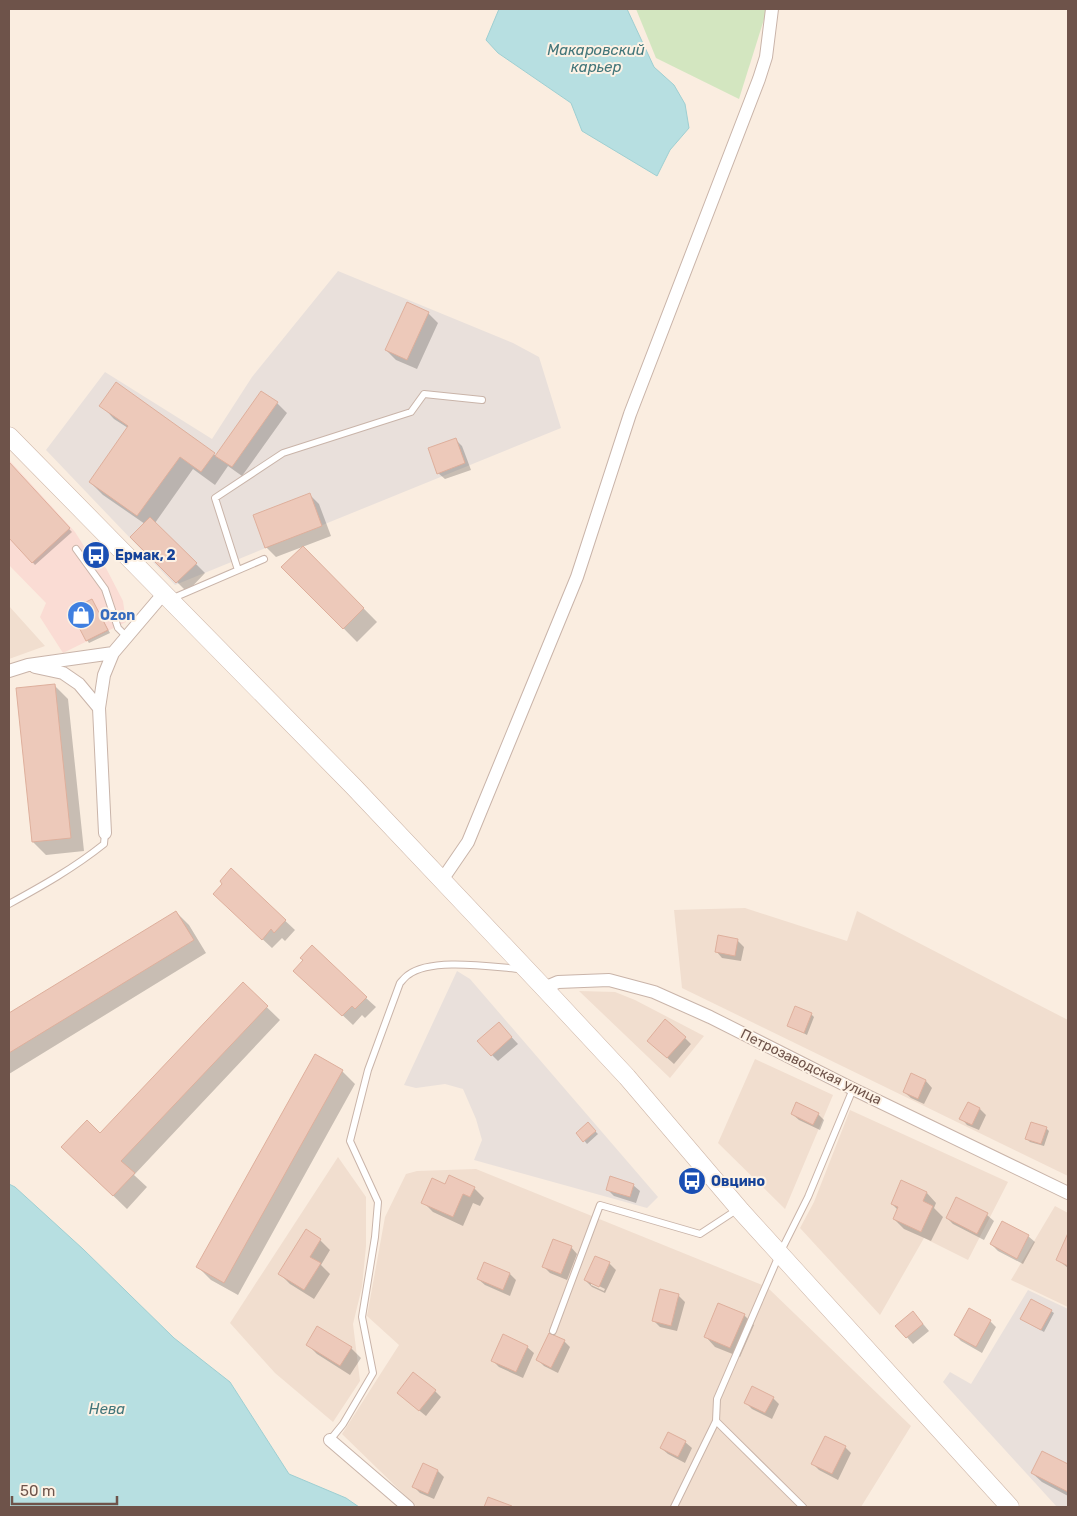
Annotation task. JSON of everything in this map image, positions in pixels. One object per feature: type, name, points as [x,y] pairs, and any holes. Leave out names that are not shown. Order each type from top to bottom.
[{"type":"main road","points":[[9,436],[354,786],[544,988],[627,1077],[739,1209],[1010,1507]]},
{"type":"street","points":[[442,880],[468,842],[577,577],[630,414],[759,79],[766,56],[772,9]]},
{"type":"street","points":[[105,833],[99,708],[104,675],[113,653],[167,596]]},
{"type":"street","points":[[9,671],[28,665],[113,653]]},
{"type":"street","points":[[28,665],[62,673],[79,684],[99,708]]},
{"type":"street","name":"Петрозаводская улица","points":[[544,988],[558,982],[609,980],[654,992],[710,1017],[1068,1192]]},
{"type":"street","points":[[330,1440],[408,1507]]},
{"type":"lane","points":[[238,570],[215,498],[283,453],[411,412],[424,394],[482,400]]},
{"type":"lane","points":[[76,549],[105,589],[118,628],[127,637]]},
{"type":"lane","points":[[167,596],[264,560]]},
{"type":"lane","points":[[9,904],[59,877],[93,853],[104,844],[105,833]]},
{"type":"lane","points":[[330,1440],[343,1424],[373,1373],[362,1317],[375,1237],[378,1202],[350,1141],[368,1070],[400,983],[409,974],[426,967],[457,964],[527,970]]},
{"type":"lane","points":[[674,1507],[716,1421],[717,1399],[780,1253],[808,1197],[853,1088]]},
{"type":"lane","points":[[553,1331],[600,1205],[700,1234],[739,1209]]},
{"type":"lane","points":[[716,1421],[802,1507]]},
{"type":"shaded area","points":[[338,271],[513,343],[539,357],[561,428],[175,585],[46,450],[105,372],[212,439],[252,377]]},
{"type":"shaded area","points":[[9,460],[75,532],[87,551],[106,568],[123,601],[126,622],[63,653],[40,617],[46,603],[9,565]]},
{"type":"shaded area","points":[[9,606],[45,646],[9,659]]},
{"type":"shaded area","points":[[745,908],[847,941],[857,911],[1068,1020],[1068,1176],[682,988],[674,910]]},
{"type":"shaded area","points":[[457,971],[470,979],[658,1197],[647,1208],[474,1160],[482,1140],[476,1119],[463,1089],[445,1084],[416,1088],[404,1085]]},
{"type":"shaded area","points":[[579,991],[615,992],[635,1000],[704,1036],[670,1078]]},
{"type":"shaded area","points":[[755,1059],[833,1095],[785,1209],[718,1143]]},
{"type":"shaded area","points":[[850,1110],[1008,1182],[968,1260],[924,1238],[880,1315],[800,1228],[814,1202]]},
{"type":"shaded area","points":[[338,1157],[366,1197],[366,1246],[362,1287],[353,1324],[360,1381],[333,1422],[275,1373],[230,1323]]},
{"type":"shaded area","points":[[476,1169],[767,1287],[911,1426],[861,1507],[417,1507],[342,1434],[399,1345],[367,1316],[385,1217],[406,1174],[417,1171]]},
{"type":"shaded area","points":[[1055,1206],[1068,1213],[1068,1307],[1011,1280]]},
{"type":"shaded area","points":[[1028,1290],[1068,1309],[1068,1507],[1057,1507],[943,1382],[950,1372],[971,1384]]},
{"type":"green space","points":[[636,9],[765,9],[765,16],[739,99],[656,58]]},
{"type":"water","name":"Макаровский карьер","points":[[499,9],[627,9],[654,67],[674,85],[685,104],[689,128],[670,150],[657,176],[582,131],[571,103],[498,53],[486,40]]},
{"type":"water","name":"Нева","points":[[9,1184],[15,1187],[83,1249],[174,1338],[230,1382],[289,1474],[346,1498],[359,1507],[9,1507]]},
{"type":"building","points":[[407,302],[429,312],[407,360],[385,350]]},
{"type":"building","points":[[116,382],[215,453],[201,472],[180,457],[137,516],[89,482],[128,426],[99,406]]},
{"type":"building","points":[[261,391],[278,402],[232,467],[215,456]]},
{"type":"building","points":[[456,438],[465,463],[437,474],[428,448]]},
{"type":"building","points":[[9,462],[70,528],[32,563],[9,538]]},
{"type":"building","points":[[310,493],[322,526],[265,548],[253,515]]},
{"type":"building","points":[[150,517],[197,563],[176,583],[130,537]]},
{"type":"building","points":[[303,546],[364,608],[343,629],[281,567]]},
{"type":"building","points":[[92,599],[108,630],[86,641],[70,610]]},
{"type":"building","points":[[55,684],[71,838],[32,842],[16,688]]},
{"type":"building","points":[[231,868],[286,920],[274,933],[271,929],[262,940],[213,894],[222,884],[220,881]]},
{"type":"building","points":[[176,911],[194,940],[9,1053],[9,1013]]},
{"type":"building","points":[[718,935],[738,939],[735,956],[715,952]]},
{"type":"building","points":[[312,945],[367,997],[355,1009],[352,1006],[342,1016],[293,971],[303,960],[300,958]]},
{"type":"building","points":[[243,982],[268,1006],[121,1161],[135,1173],[113,1196],[61,1147],[87,1120],[100,1133]]},
{"type":"building","points":[[795,1006],[812,1013],[804,1033],[787,1026]]},
{"type":"building","points":[[665,1019],[686,1037],[667,1058],[647,1041]]},
{"type":"building","points":[[499,1022],[512,1037],[491,1056],[477,1041]]},
{"type":"building","points":[[315,1054],[343,1070],[224,1283],[196,1267]]},
{"type":"building","points":[[911,1073],[926,1080],[918,1099],[903,1092]]},
{"type":"building","points":[[796,1102],[819,1113],[813,1125],[791,1114]]},
{"type":"building","points":[[968,1102],[980,1108],[972,1125],[959,1119]]},
{"type":"building","points":[[588,1122],[596,1131],[583,1142],[576,1133]]},
{"type":"building","points":[[1031,1122],[1047,1127],[1041,1144],[1025,1139]]},
{"type":"building","points":[[449,1175],[475,1187],[470,1197],[463,1194],[453,1217],[421,1203],[432,1178],[445,1184]]},
{"type":"building","points":[[610,1176],[634,1184],[630,1197],[606,1190]]},
{"type":"building","points":[[901,1180],[927,1192],[923,1201],[933,1206],[921,1232],[893,1219],[898,1207],[891,1204]]},
{"type":"building","points":[[956,1197],[988,1213],[977,1234],[946,1218]]},
{"type":"building","points":[[1002,1221],[1029,1235],[1017,1259],[990,1244]]},
{"type":"building","points":[[306,1229],[321,1239],[310,1257],[321,1263],[304,1290],[278,1274]]},
{"type":"building","points":[[1068,1233],[1068,1266],[1056,1260]]},
{"type":"building","points":[[553,1239],[572,1246],[561,1274],[542,1267]]},
{"type":"building","points":[[595,1256],[610,1262],[599,1287],[584,1280]]},
{"type":"building","points":[[484,1262],[510,1273],[503,1290],[477,1279]]},
{"type":"building","points":[[660,1289],[679,1294],[671,1326],[652,1321]]},
{"type":"building","points":[[1031,1299],[1052,1310],[1041,1330],[1020,1319]]},
{"type":"building","points":[[718,1303],[745,1314],[730,1348],[704,1337]]},
{"type":"building","points":[[969,1308],[991,1320],[976,1347],[954,1335]]},
{"type":"building","points":[[913,1311],[923,1324],[906,1338],[895,1326]]},
{"type":"building","points":[[317,1326],[352,1347],[340,1366],[306,1345]]},
{"type":"building","points":[[549,1333],[565,1340],[551,1368],[536,1360]]},
{"type":"building","points":[[503,1334],[528,1346],[516,1372],[491,1361]]},
{"type":"building","points":[[413,1372],[436,1390],[419,1411],[397,1393]]},
{"type":"building","points":[[752,1386],[774,1397],[765,1413],[744,1403]]},
{"type":"building","points":[[668,1432],[686,1441],[678,1457],[660,1448]]},
{"type":"building","points":[[825,1436],[846,1446],[832,1474],[811,1464]]},
{"type":"building","points":[[1042,1451],[1068,1464],[1068,1492],[1031,1473]]},
{"type":"building","points":[[423,1463],[438,1470],[428,1494],[412,1487]]},
{"type":"building","points":[[488,1497],[512,1506],[484,1507]]},
{"type":"place","name":"Ермак, 2","points":[[96,555]]},
{"type":"place","name":"Ozon","points":[[81,615]]},
{"type":"place","name":"Овцино","points":[[692,1181]]}]
